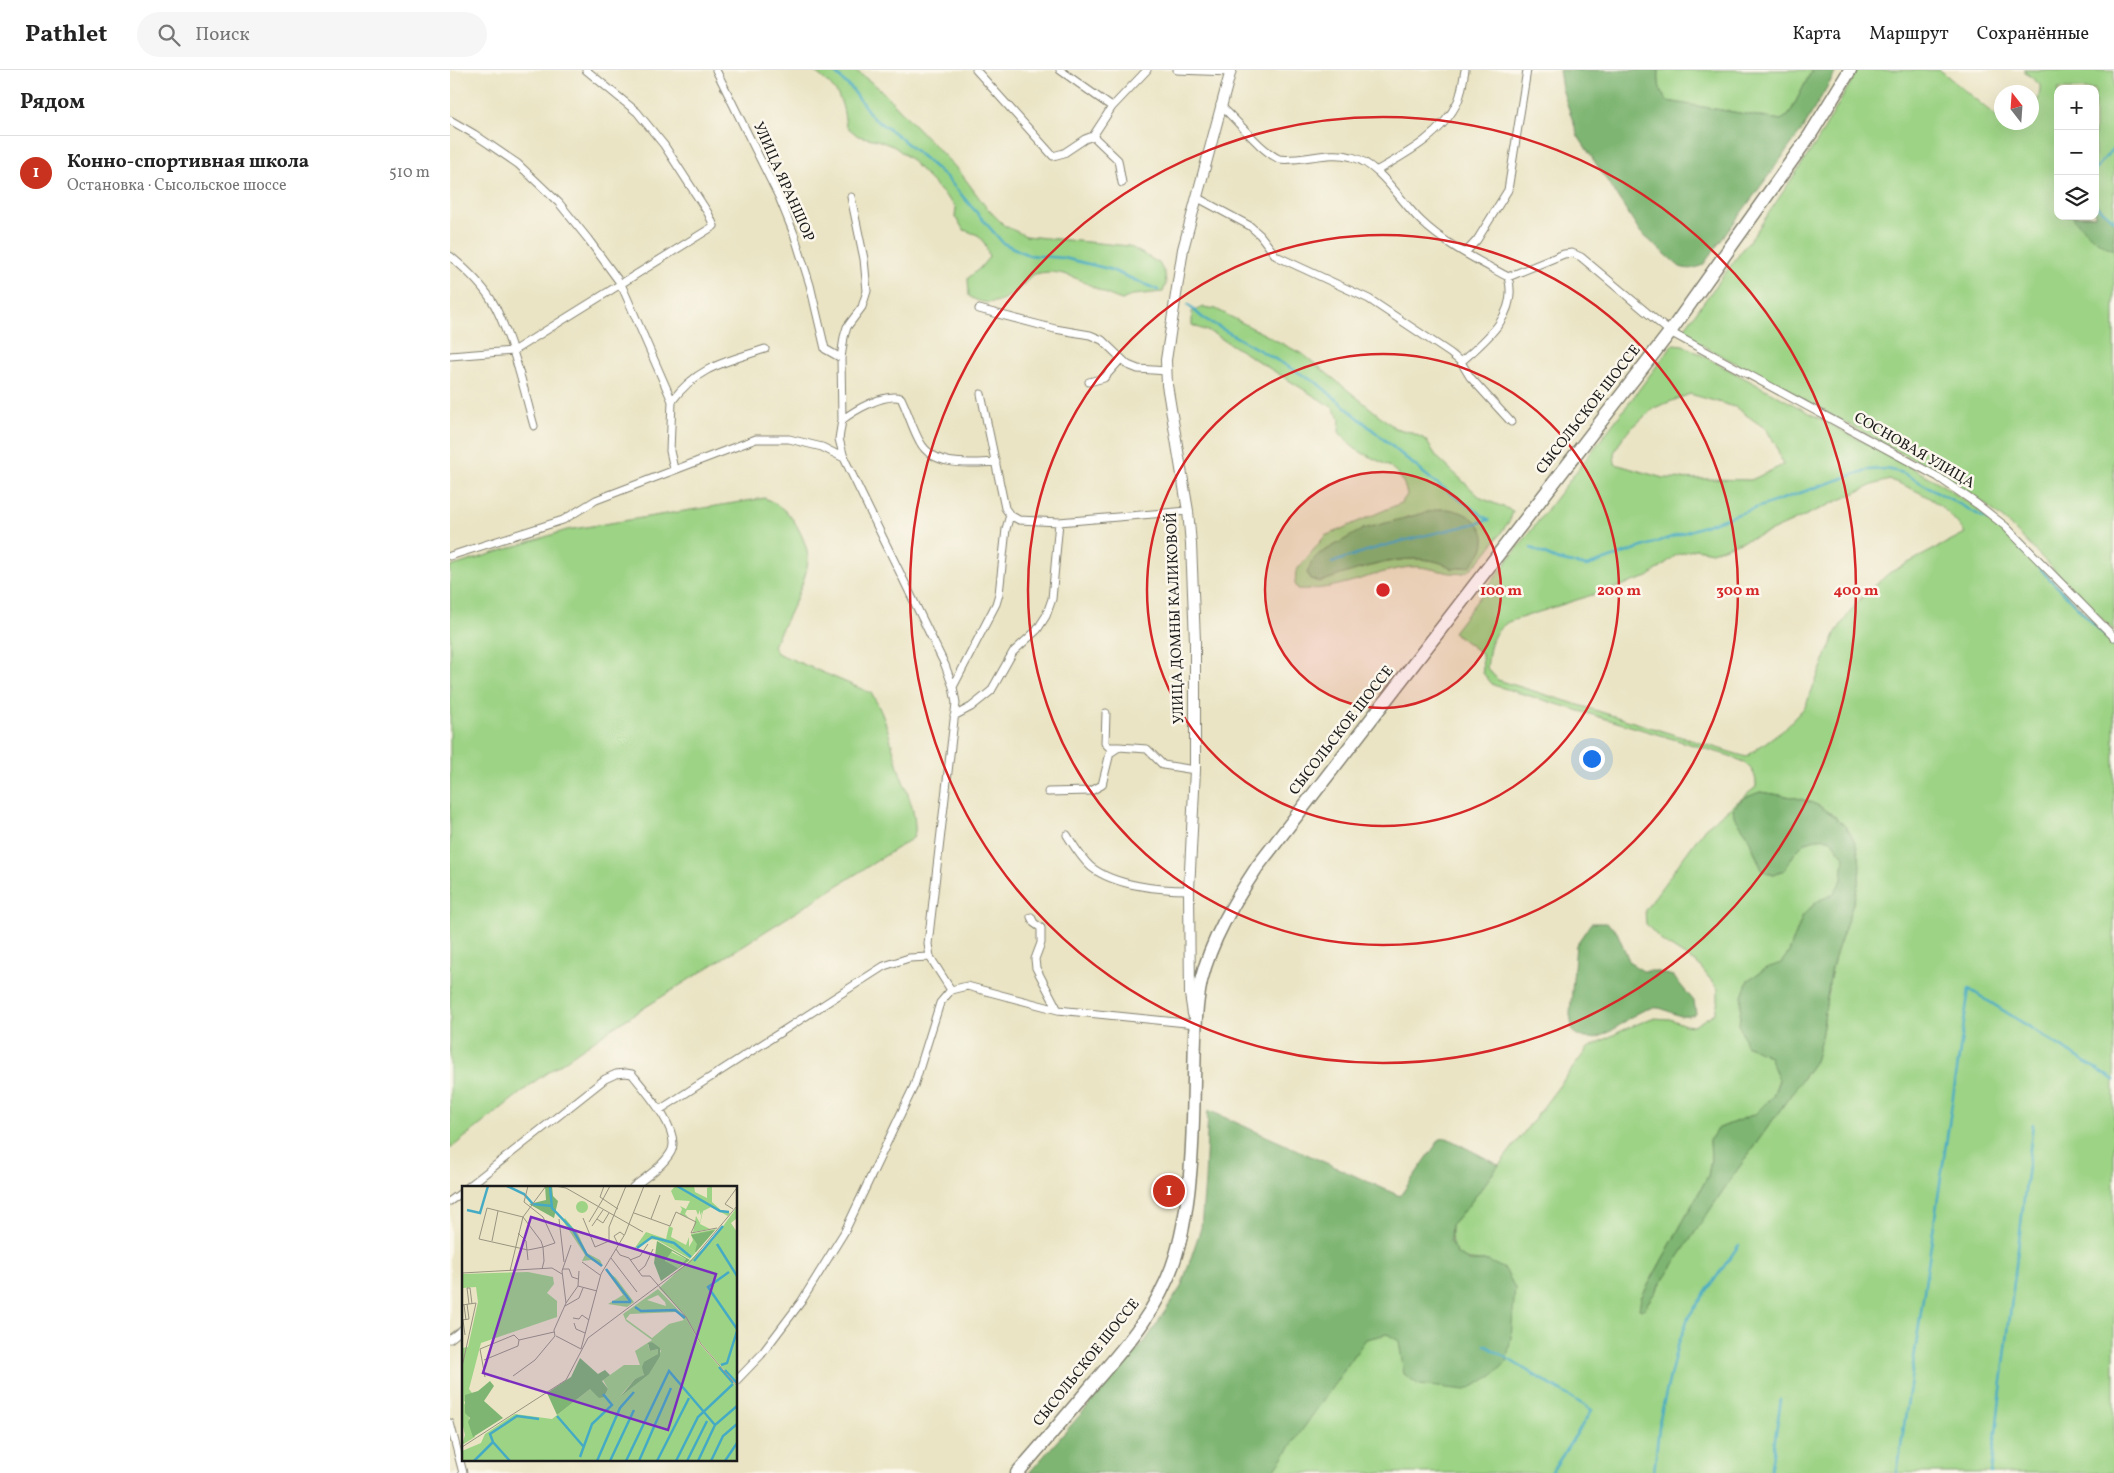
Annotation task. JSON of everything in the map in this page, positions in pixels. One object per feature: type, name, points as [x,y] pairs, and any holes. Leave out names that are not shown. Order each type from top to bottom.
[{"type":"highway","name":"СЫСОЛЬСКОЕ ШОССЕ","points":[[1017,1473],[1124,1348],[1146,1320],[1164,1287],[1176,1255],[1184,1217],[1193,1128],[1196,1024],[1201,981],[1225,920],[1257,867],[1670,332],[1810,135],[1850,70]]},
{"type":"main road","name":"УЛИЦА ДОМНЫ КАЛИКОВОЙ","points":[[1196,1024],[1190,994],[1189,890],[1195,770],[1194,641],[1188,511],[1167,385],[1167,371],[1171,324],[1183,249],[1230,71]]},
{"type":"street","points":[[450,356],[513,351],[714,226],[708,213],[664,145],[637,112],[586,70]]},
{"type":"street","name":"УЛИЦА ЯРАНШОР","points":[[716,70],[779,197],[794,234],[810,285],[826,349],[841,358]]},
{"type":"street","points":[[976,70],[1053,156],[1064,153],[1093,136],[1112,107],[1147,70]]},
{"type":"street","points":[[1060,70],[1112,107]]},
{"type":"street","points":[[1178,70],[1230,71]]},
{"type":"street","points":[[1376,171],[1433,134],[1447,119],[1459,100],[1465,70]]},
{"type":"street","points":[[1465,253],[1477,240],[1508,190],[1527,70]]},
{"type":"street","points":[[1220,106],[1237,120],[1270,155],[1279,159],[1351,156],[1365,162],[1376,171],[1422,222],[1465,253],[1508,277],[1511,287],[1508,305],[1500,324],[1488,339],[1461,362]]},
{"type":"street","points":[[450,120],[518,164],[559,203],[621,284],[672,401],[670,451],[674,469]]},
{"type":"street","points":[[1093,136],[1118,160],[1122,183]]},
{"type":"street","points":[[851,197],[864,259],[867,291],[862,307],[848,327],[844,337],[841,358],[842,420],[839,439],[844,458],[945,665],[953,687],[956,703],[928,944],[930,957],[951,990]]},
{"type":"street","points":[[1196,197],[1250,226],[1260,235],[1276,256],[1369,299],[1461,362],[1470,377],[1511,422]]},
{"type":"street","name":"СОСНОВАЯ УЛИЦА","points":[[1508,277],[1564,254],[1581,257],[1670,332],[1938,477],[1977,504],[2005,526],[2114,637]]},
{"type":"street","points":[[450,256],[473,277],[496,307],[513,351],[534,426]]},
{"type":"street","points":[[979,309],[1055,329],[1090,335],[1102,340],[1121,359],[1138,369],[1167,371]]},
{"type":"street","points":[[672,401],[695,376],[717,365],[765,349]]},
{"type":"street","points":[[1089,382],[1104,378],[1121,359]]},
{"type":"street","points":[[981,394],[1006,508],[1010,515],[1019,520],[1059,522],[1188,511]]},
{"type":"street","points":[[842,420],[868,404],[896,396],[901,398],[904,403],[920,444],[938,458],[955,463],[996,462]]},
{"type":"street","points":[[450,556],[563,520],[596,500],[756,439],[789,439],[822,447],[844,458]]},
{"type":"street","points":[[953,687],[996,604],[999,594],[1006,529],[1010,515]]},
{"type":"street","points":[[954,716],[971,707],[990,691],[1012,652],[1038,630],[1046,616],[1052,599],[1059,522]]},
{"type":"street","points":[[1106,713],[1105,743],[1108,746],[1147,749],[1163,765],[1195,770]]},
{"type":"street","points":[[1048,792],[1091,791],[1102,786],[1110,753],[1119,747]]},
{"type":"street","points":[[1067,835],[1089,865],[1103,875],[1146,887],[1189,890]]},
{"type":"street","points":[[1030,917],[1041,928],[1041,943],[1036,959],[1036,968],[1058,1010]]},
{"type":"street","points":[[661,1109],[884,966],[909,958],[930,957]]},
{"type":"street","points":[[738,1380],[761,1355],[801,1302],[845,1231],[914,1086],[940,1003],[951,990],[967,986],[1058,1010],[1196,1024]]},
{"type":"street","points":[[469,1186],[605,1079],[610,1076],[626,1073],[632,1074],[661,1109],[673,1141],[672,1151],[665,1161],[634,1186]]},
{"type":"street","points":[[450,1202],[462,1192]]},
{"type":"street","points":[[450,1339],[462,1330]]},
{"type":"street","points":[[450,1423],[463,1473]]},
{"type":"green space","points":[[813,70],[855,70],[879,88],[960,172],[986,207],[1005,226],[1026,236],[1129,246],[1159,263],[1165,274],[1166,284],[1163,292],[1133,295],[1122,300],[1070,276],[1048,272],[1033,275],[1015,292],[996,302],[983,302],[969,296],[968,278],[989,257],[985,244],[978,235],[964,230],[955,217],[956,207],[910,159],[895,147],[877,140],[858,136],[846,126],[843,107],[837,93]]},
{"type":"green space","points":[[1559,70],[1659,70],[1660,87],[1667,101],[1781,120],[1789,115],[1812,70],[1837,70],[1802,130],[1703,265],[1689,269],[1680,267],[1641,233],[1578,136],[1562,89]]},
{"type":"green space","points":[[1659,70],[1812,70],[1789,115],[1781,120],[1667,101],[1660,87]]},
{"type":"green space","points":[[1858,70],[1940,70],[1994,115],[1994,130],[2039,130],[2040,85],[2023,70],[2114,70],[2114,631],[2008,523],[1980,500],[1940,474],[1687,337],[1683,330],[1758,229],[1818,140]]},
{"type":"green space","points":[[2099,206],[2114,220],[2114,250],[2091,236],[2076,220],[2099,220]]},
{"type":"green space","points":[[1203,307],[1216,309],[1304,355],[1395,428],[1425,439],[1437,457],[1481,498],[1513,511],[1510,520],[1482,558],[1463,573],[1457,574],[1410,567],[1327,587],[1298,589],[1295,584],[1296,571],[1325,536],[1401,503],[1407,495],[1404,485],[1395,471],[1348,443],[1339,432],[1340,419],[1332,407],[1214,334],[1192,325],[1192,312]],"holes":[[[1446,509],[1453,569],[1431,560],[1420,559],[1407,559],[1360,569],[1404,518]]]},
{"type":"green space","points":[[1673,344],[1683,345],[1936,481],[1975,507],[2002,529],[2114,642],[2114,1473],[1272,1473],[1365,1339],[1387,1334],[1400,1341],[1404,1374],[1488,1261],[1469,1260],[1458,1254],[1454,1250],[1452,1243],[1451,1225],[1468,1206],[1588,1048],[1652,1018],[1670,1019],[1685,1025],[1694,1026],[1715,1013],[1718,989],[1698,964],[1663,942],[1646,924],[1645,910],[1705,828],[1756,787],[1752,771],[1741,761],[1730,756],[1493,685],[1483,673],[1482,654],[1453,632]],"holes":[[[1690,394],[1735,407],[1766,429],[1776,445],[1783,465],[1751,480],[1663,478],[1615,464],[1614,453],[1624,435],[1654,408]],[[1890,480],[1923,495],[1941,506],[1965,533],[1889,573],[1858,601],[1836,632],[1805,707],[1785,728],[1746,757],[1498,680],[1487,668],[1494,637],[1508,622],[1648,577],[1676,555],[1696,549],[1712,552],[1769,532],[1875,484]],[[1760,792],[1798,798],[1819,806],[1840,821],[1853,838],[1859,859],[1858,884],[1832,968],[1821,1038],[1815,1061],[1730,1180],[1643,1310],[1641,1298],[1708,1176],[1711,1160],[1710,1140],[1717,1129],[1755,1114],[1773,1096],[1779,1079],[1769,1056],[1746,1045],[1767,968],[1781,964],[1789,952],[1803,915],[1818,901],[1833,895],[1842,880],[1844,857],[1830,839],[1807,842],[1797,850],[1785,870],[1773,875],[1762,870],[1747,834],[1734,816]]]},
{"type":"green space","points":[[765,498],[781,508],[793,520],[804,541],[808,557],[800,590],[773,646],[777,653],[871,693],[885,721],[899,770],[912,805],[915,820],[913,838],[614,1027],[538,1079],[450,1149],[450,567],[567,530]]},
{"type":"green space","points":[[1439,509],[1448,509],[1465,514],[1479,525],[1483,532],[1482,550],[1470,566],[1453,569],[1439,562],[1423,559],[1405,559],[1369,566],[1320,582],[1310,579],[1307,573],[1312,561],[1319,554],[1363,529]]},
{"type":"green space","points":[[1760,792],[1805,800],[1819,806],[1840,821],[1853,838],[1857,848],[1860,871],[1858,884],[1832,968],[1821,1038],[1815,1061],[1730,1180],[1643,1310],[1639,1309],[1641,1298],[1708,1176],[1711,1160],[1710,1140],[1717,1129],[1755,1114],[1773,1096],[1779,1080],[1769,1056],[1746,1045],[1739,1024],[1742,996],[1748,980],[1767,968],[1781,963],[1789,952],[1803,915],[1818,901],[1833,894],[1842,880],[1844,857],[1830,839],[1807,842],[1797,850],[1785,870],[1773,875],[1762,870],[1747,834],[1734,816],[1733,808],[1744,798]]},
{"type":"green space","points":[[1591,923],[1607,923],[1617,932],[1630,963],[1643,971],[1655,971],[1673,976],[1694,1001],[1696,1014],[1683,1016],[1663,1009],[1652,1008],[1642,1011],[1603,1035],[1593,1038],[1583,1037],[1573,1032],[1570,1014],[1576,945]]},
{"type":"green space","points":[[1208,1110],[1400,1196],[1440,1139],[1447,1138],[1499,1165],[1451,1225],[1450,1241],[1457,1254],[1470,1261],[1488,1261],[1505,1269],[1515,1288],[1511,1338],[1506,1363],[1492,1376],[1466,1390],[1419,1385],[1404,1374],[1399,1341],[1387,1334],[1366,1339],[1272,1473],[1029,1473],[1146,1340],[1181,1287],[1201,1228]]},
{"type":"waterway","points":[[832,70],[852,89],[873,118],[897,135],[946,177],[1003,243],[1028,255],[1064,258],[1109,269],[1158,290]]},
{"type":"waterway","points":[[2099,165],[2114,147]]},
{"type":"waterway","points":[[2099,207],[2114,220]]},
{"type":"waterway","points":[[1188,305],[1203,318],[1317,383],[1432,480],[1489,520]]},
{"type":"waterway","points":[[1531,548],[1558,560],[1587,566],[1867,470],[1887,469],[1903,473],[1988,520]]},
{"type":"waterway","points":[[1332,563],[1390,544],[1489,520]]},
{"type":"waterway","points":[[2013,541],[2114,645]]},
{"type":"waterway","points":[[1897,1473],[1969,989],[2114,1080]]},
{"type":"waterway","points":[[1991,1473],[2033,1124]]},
{"type":"waterway","points":[[1654,1473],[1660,1418],[1677,1347],[1689,1316],[1739,1245]]},
{"type":"waterway","points":[[1485,1345],[1592,1410],[1551,1473]]},
{"type":"waterway","points":[[1770,1473],[1781,1399]]},
{"type":"place","name":"Конно-спортивная школа","points":[[1169,1191]]}]
